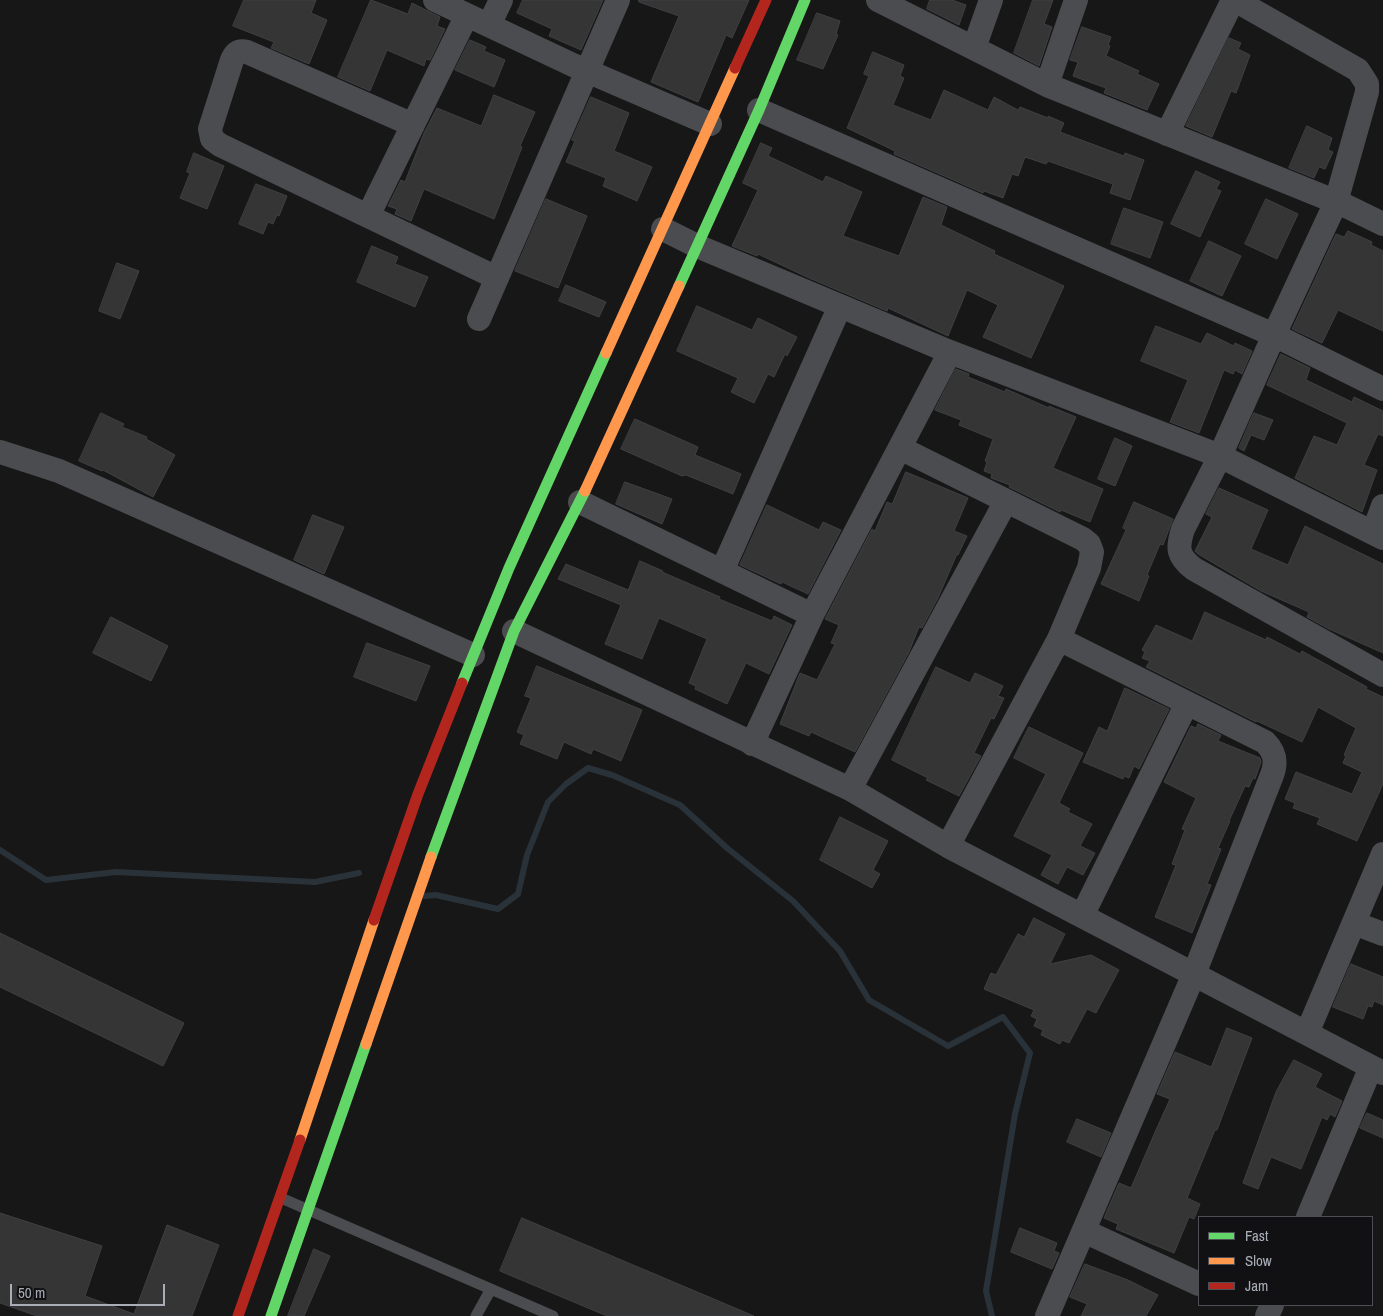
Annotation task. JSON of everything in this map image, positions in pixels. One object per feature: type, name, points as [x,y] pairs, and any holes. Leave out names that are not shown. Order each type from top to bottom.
[{"type":"main road","points":[[238,1316],[394,873],[419,792],[473,654],[513,559],[766,0]]},
{"type":"main road","points":[[271,1316],[310,1210],[418,880],[514,631],[580,502],[759,110],[805,0]]},
{"type":"street","points":[[435,0],[588,72],[710,124]]},
{"type":"street","points":[[488,25],[501,0]]},
{"type":"street","points":[[479,319],[618,0]]},
{"type":"street","points":[[878,0],[1047,85],[1336,202],[1383,224]]},
{"type":"street","points":[[974,48],[991,0]]},
{"type":"street","points":[[1047,85],[1076,0]]},
{"type":"street","points":[[1167,134],[1234,0],[1349,63],[1358,70],[1368,84],[1336,202],[1180,540],[1179,550],[1186,562],[1194,569],[1383,675]]},
{"type":"street","points":[[368,216],[467,15]]},
{"type":"street","points":[[413,126],[247,52],[240,52],[234,56],[210,129],[212,140],[220,145],[497,278]]},
{"type":"street","points":[[759,110],[1274,335],[1383,389]]},
{"type":"street","points":[[663,229],[697,246],[950,352],[1220,456],[1378,535],[1383,506]]},
{"type":"street","points":[[722,571],[840,306]]},
{"type":"street","points":[[752,744],[812,614],[950,352]]},
{"type":"street","points":[[900,448],[1083,539],[1089,544],[1092,552],[1089,568],[1059,640],[948,846]]},
{"type":"street","points":[[0,452],[59,471],[473,654]]},
{"type":"street","points":[[850,789],[1006,501]]},
{"type":"street","points":[[580,502],[812,614]]},
{"type":"street","points":[[514,631],[850,789],[948,846],[1377,1070],[1308,1216]]},
{"type":"street","points":[[1047,1316],[1194,974],[1272,776],[1275,762],[1271,749],[1265,742],[1059,640]]},
{"type":"street","points":[[1082,916],[1187,703]]},
{"type":"street","points":[[1307,1033],[1383,854]]},
{"type":"street","points":[[1354,923],[1383,934]]},
{"type":"street","points":[[1084,1231],[1198,1284]]},
{"type":"lane","points":[[281,1198],[552,1316]]},
{"type":"lane","points":[[476,1316],[491,1289]]},
{"type":"building","points":[[244,0],[316,0],[311,13],[327,20],[309,64],[271,48],[274,42],[233,26]]},
{"type":"building","points":[[371,0],[408,14],[412,3],[440,17],[437,26],[445,29],[430,60],[426,59],[424,66],[387,50],[370,91],[338,77]]},
{"type":"building","points":[[523,0],[603,0],[581,50],[549,36],[552,29],[517,13]]},
{"type":"building","points":[[639,0],[749,0],[732,38],[726,35],[698,102],[651,82],[679,16],[639,2]]},
{"type":"building","points":[[930,0],[952,0],[966,5],[959,25],[927,9]]},
{"type":"building","points":[[1033,0],[1053,0],[1044,24],[1052,27],[1039,66],[1014,53]]},
{"type":"building","points":[[817,13],[840,21],[836,34],[838,35],[823,69],[797,60]]},
{"type":"building","points":[[1082,27],[1111,37],[1106,56],[1139,71],[1137,74],[1159,84],[1147,110],[1104,93],[1106,88],[1073,76],[1078,62],[1070,60]]},
{"type":"building","points":[[1229,38],[1241,43],[1238,49],[1250,55],[1236,93],[1231,91],[1212,137],[1186,126]]},
{"type":"building","points":[[470,40],[486,47],[484,51],[505,60],[494,87],[455,70]]},
{"type":"building","points":[[873,52],[904,65],[900,76],[904,78],[893,105],[931,120],[944,90],[988,110],[994,97],[1018,110],[1020,107],[1064,123],[1060,132],[1124,156],[1125,153],[1144,160],[1130,200],[1110,193],[1113,184],[1048,161],[1046,164],[1025,157],[1018,176],[1012,174],[1003,198],[984,191],[983,193],[894,154],[895,151],[847,128],[869,76],[864,74]]},
{"type":"building","points":[[494,95],[535,112],[520,146],[522,147],[494,219],[424,189],[411,221],[395,214],[397,209],[388,206],[401,180],[405,182],[424,133],[437,108],[481,126]]},
{"type":"building","points":[[591,97],[629,113],[614,151],[652,167],[637,201],[603,186],[606,178],[566,162],[575,141],[572,140]]},
{"type":"building","points":[[1307,126],[1332,138],[1328,150],[1333,152],[1325,169],[1319,167],[1314,178],[1289,168]]},
{"type":"building","points":[[761,143],[772,148],[768,156],[823,182],[826,176],[862,192],[843,236],[899,256],[923,197],[947,207],[941,225],[995,251],[994,254],[1064,286],[1031,358],[983,337],[998,305],[967,290],[948,336],[888,308],[887,311],[758,254],[757,256],[732,246],[758,190],[743,183]]},
{"type":"building","points":[[194,153],[224,166],[207,209],[180,198],[190,173],[187,172]]},
{"type":"building","points":[[1196,171],[1220,182],[1216,189],[1221,191],[1200,237],[1171,224]]},
{"type":"building","points":[[256,184],[287,196],[279,216],[277,215],[273,224],[268,222],[263,234],[239,224]]},
{"type":"building","points":[[546,199],[587,216],[558,288],[515,271]]},
{"type":"building","points":[[1266,199],[1298,214],[1277,259],[1245,244]]},
{"type":"building","points":[[1124,208],[1163,222],[1150,258],[1111,244]]},
{"type":"building","points":[[1348,231],[1372,242],[1371,245],[1383,251],[1383,331],[1338,310],[1322,343],[1292,329],[1336,234],[1344,237]]},
{"type":"building","points":[[1209,241],[1241,256],[1222,296],[1190,281]]},
{"type":"building","points":[[372,246],[398,257],[395,264],[428,277],[415,307],[357,282]]},
{"type":"building","points":[[117,263],[139,271],[120,319],[99,311]]},
{"type":"building","points":[[566,285],[606,302],[599,317],[559,301]]},
{"type":"building","points":[[697,306],[752,330],[758,318],[797,337],[787,356],[785,354],[774,377],[768,374],[754,403],[731,392],[738,378],[677,351]]},
{"type":"building","points":[[1156,326],[1201,344],[1207,333],[1234,346],[1235,343],[1252,351],[1242,374],[1235,370],[1233,374],[1224,370],[1199,433],[1170,422],[1188,380],[1141,361]]},
{"type":"building","points":[[1281,354],[1310,368],[1306,380],[1352,402],[1354,397],[1383,411],[1383,436],[1378,434],[1364,465],[1377,470],[1362,512],[1295,478],[1314,436],[1337,445],[1347,423],[1267,385]]},
{"type":"building","points":[[956,369],[969,374],[968,377],[1005,392],[1006,389],[1049,408],[1049,406],[1076,417],[1053,468],[1103,489],[1090,522],[1061,510],[1060,512],[1009,487],[1010,485],[991,478],[992,474],[984,471],[987,462],[985,461],[993,439],[959,425],[961,420],[935,410]]},
{"type":"building","points":[[101,413],[124,424],[122,427],[147,437],[146,439],[175,455],[153,497],[103,470],[79,461]]},
{"type":"building","points":[[1254,413],[1273,420],[1264,440],[1251,435],[1244,451],[1239,448]]},
{"type":"building","points":[[635,419],[698,447],[695,455],[741,474],[733,494],[686,475],[682,476],[621,449]]},
{"type":"building","points":[[1115,438],[1132,446],[1115,486],[1098,479]]},
{"type":"building","points":[[906,472],[968,498],[954,531],[967,536],[938,598],[922,628],[919,627],[909,652],[855,752],[811,732],[809,736],[780,724],[800,673],[817,680],[835,644],[831,643],[839,625],[825,619],[872,529],[875,531],[887,502],[892,504]]},
{"type":"building","points":[[625,482],[672,499],[662,524],[616,504]]},
{"type":"building","points":[[1219,488],[1268,510],[1251,549],[1288,565],[1305,526],[1383,564],[1383,653],[1329,629],[1307,617],[1309,612],[1261,591],[1195,551],[1212,517],[1206,514]]},
{"type":"building","points":[[1134,502],[1173,519],[1163,545],[1160,544],[1147,575],[1149,576],[1139,601],[1101,584],[1126,530],[1123,528]]},
{"type":"building","points":[[767,505],[819,530],[823,522],[841,530],[808,594],[740,565]]},
{"type":"building","points":[[313,515],[344,527],[324,574],[294,560]]},
{"type":"building","points":[[640,561],[720,597],[719,599],[772,621],[774,616],[792,625],[769,674],[746,663],[727,704],[695,689],[696,686],[689,683],[707,639],[659,618],[642,659],[605,644],[621,605],[558,579],[566,564],[628,590]]},
{"type":"building","points":[[1205,612],[1266,640],[1267,637],[1300,654],[1302,651],[1383,697],[1383,784],[1357,841],[1317,824],[1320,818],[1293,808],[1295,803],[1285,799],[1296,772],[1352,794],[1362,772],[1343,763],[1346,756],[1344,755],[1356,728],[1318,707],[1302,742],[1256,722],[1146,667],[1150,661],[1142,658],[1145,652],[1142,650],[1156,625],[1192,641]]},
{"type":"building","points":[[111,617],[168,646],[151,681],[93,653]]},
{"type":"building","points":[[367,643],[430,666],[416,701],[354,677]]},
{"type":"building","points":[[537,666],[642,710],[621,761],[593,749],[591,754],[564,742],[557,759],[520,744],[524,735],[517,732],[531,698],[525,696]]},
{"type":"building","points":[[936,667],[970,683],[975,673],[1003,686],[998,696],[1004,698],[994,719],[991,718],[974,753],[981,756],[959,796],[926,780],[928,778],[892,760]]},
{"type":"building","points":[[1125,688],[1169,709],[1139,769],[1134,766],[1129,778],[1124,776],[1123,779],[1083,762],[1099,727],[1107,731]]},
{"type":"building","points":[[1198,724],[1221,735],[1218,741],[1260,758],[1261,762],[1255,779],[1253,778],[1249,787],[1245,786],[1218,848],[1221,849],[1207,884],[1211,885],[1192,933],[1155,917],[1176,865],[1172,864],[1185,830],[1182,829],[1196,798],[1164,782],[1191,726],[1196,728]]},
{"type":"building","points":[[1029,727],[1083,753],[1059,803],[1070,809],[1068,812],[1092,824],[1080,846],[1095,853],[1083,875],[1067,867],[1058,884],[1041,875],[1052,855],[1014,836],[1046,774],[1014,758]]},
{"type":"building","points":[[840,817],[888,841],[873,870],[880,874],[872,888],[820,860]]},
{"type":"building","points":[[1034,918],[1065,934],[1050,964],[1091,955],[1119,970],[1096,1013],[1087,1009],[1069,1043],[1062,1040],[1060,1044],[1041,1035],[1043,1030],[1034,1026],[1037,1019],[1031,1016],[1034,1010],[984,989],[991,973],[996,975],[1018,934],[1024,937]]},
{"type":"building","points":[[0,933],[184,1023],[163,1066],[0,987]]},
{"type":"building","points":[[1351,964],[1383,977],[1383,1005],[1374,1001],[1372,1007],[1368,1006],[1363,1019],[1333,1007]]},
{"type":"building","points":[[1227,1028],[1252,1038],[1217,1130],[1215,1130],[1187,1198],[1200,1204],[1194,1219],[1189,1217],[1174,1253],[1116,1229],[1118,1224],[1104,1218],[1119,1183],[1131,1188],[1170,1099],[1157,1094],[1175,1052],[1211,1067]]},
{"type":"building","points":[[1294,1060],[1322,1074],[1315,1087],[1342,1101],[1335,1117],[1330,1114],[1327,1120],[1322,1117],[1301,1169],[1271,1157],[1258,1189],[1243,1183],[1276,1092]]},
{"type":"building","points":[[1367,1113],[1383,1120],[1383,1138],[1360,1128]]},
{"type":"building","points":[[1077,1119],[1111,1133],[1101,1157],[1067,1142]]},
{"type":"building","points":[[0,1213],[102,1246],[85,1296],[134,1314],[167,1225],[219,1245],[192,1316],[37,1316],[0,1303]]},
{"type":"building","points":[[522,1218],[754,1316],[607,1316],[500,1271]]},
{"type":"building","points":[[1020,1228],[1057,1243],[1054,1251],[1059,1253],[1052,1269],[1011,1252]]},
{"type":"building","points":[[314,1249],[330,1256],[304,1316],[288,1316]]},
{"type":"building","points":[[1085,1264],[1128,1280],[1158,1295],[1146,1316],[1081,1316],[1087,1304],[1070,1297]]},
{"type":"waterway","points":[[425,896],[436,895],[498,909],[518,894],[527,855],[548,802],[566,784],[588,768],[612,775],[680,805],[727,848],[793,901],[840,951],[869,1000],[948,1046],[1003,1017],[1030,1053],[1015,1114],[986,1291],[992,1316]]},
{"type":"waterway","points":[[0,850],[46,880],[116,872],[315,882],[359,873]]},
{"type":"traffic: fast","points":[[679,286],[759,110],[805,0]]},
{"type":"traffic: fast","points":[[462,683],[509,568],[606,353]]},
{"type":"traffic: fast","points":[[431,857],[514,631],[585,491]]},
{"type":"traffic: fast","points":[[271,1316],[366,1044]]},
{"type":"traffic: slow","points":[[606,353],[735,68]]},
{"type":"traffic: slow","points":[[585,491],[679,286]]},
{"type":"traffic: slow","points":[[366,1044],[431,857]]},
{"type":"traffic: slow","points":[[300,1140],[374,920]]},
{"type":"traffic: jam","points":[[735,68],[766,0]]},
{"type":"traffic: jam","points":[[374,920],[418,794],[462,683]]},
{"type":"traffic: jam","points":[[238,1316],[300,1140]]}]
